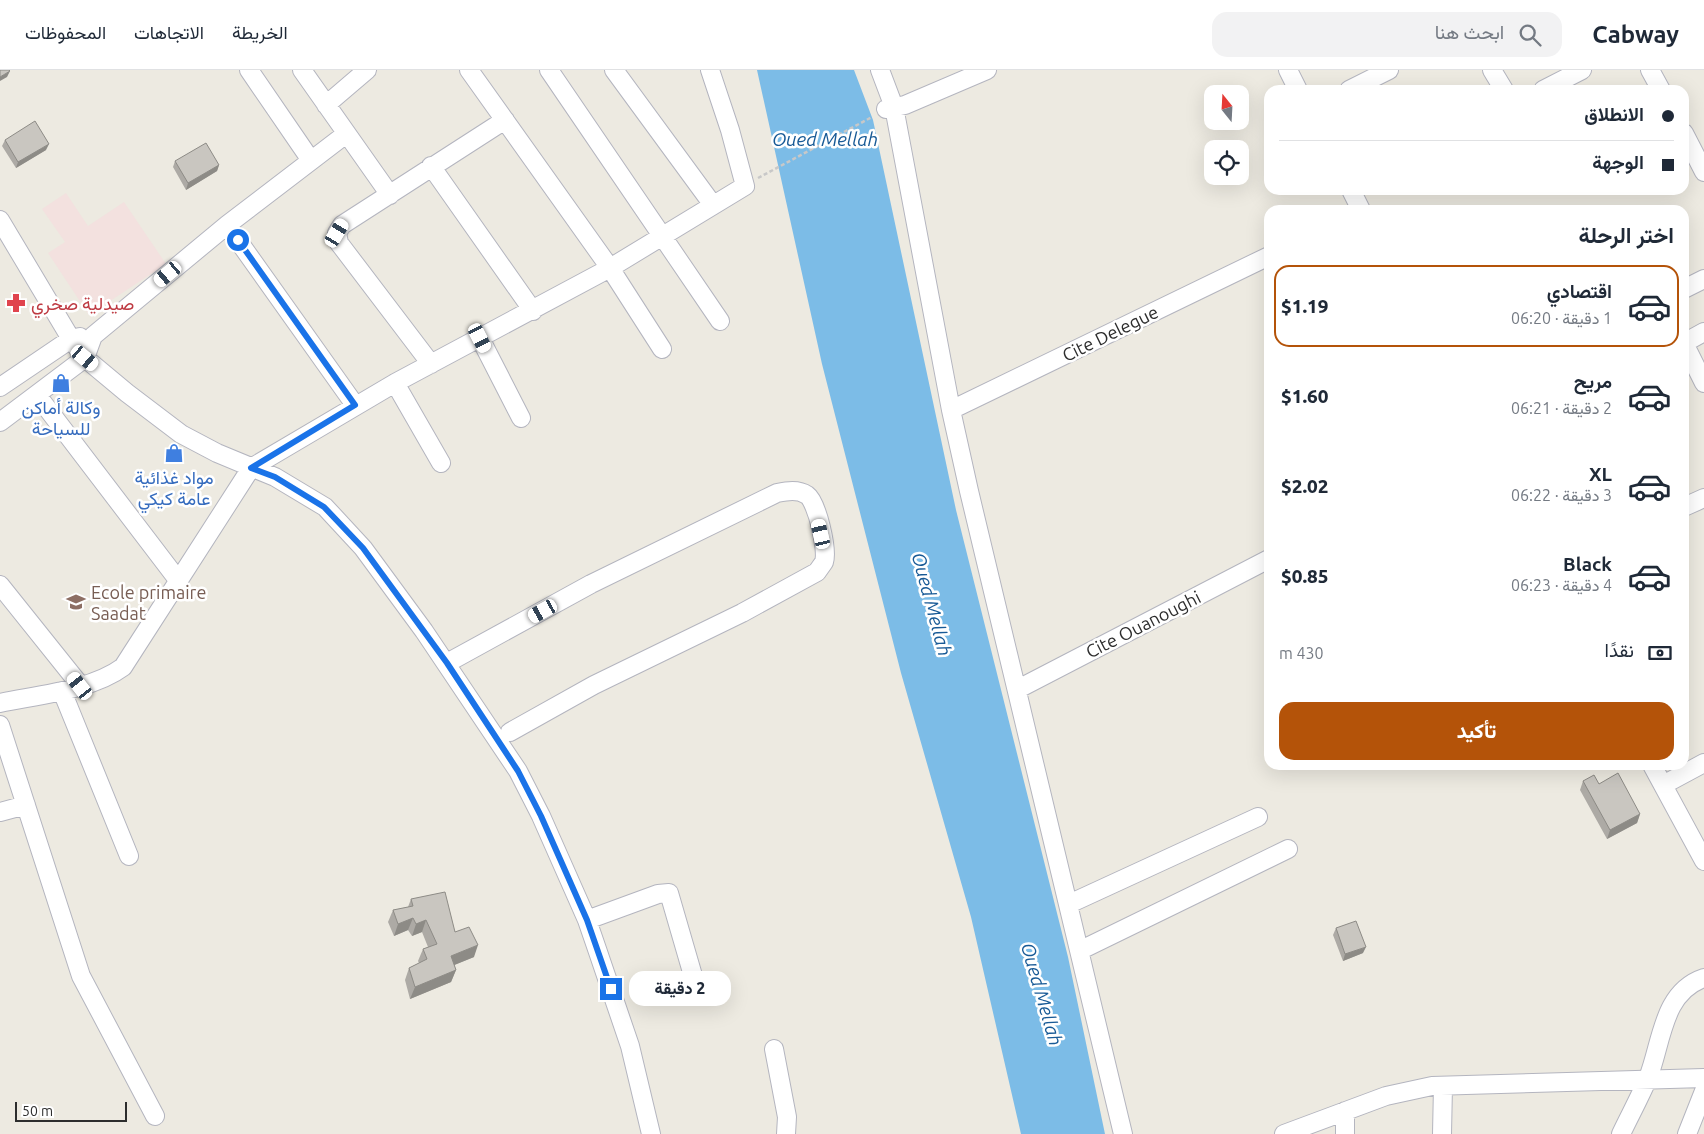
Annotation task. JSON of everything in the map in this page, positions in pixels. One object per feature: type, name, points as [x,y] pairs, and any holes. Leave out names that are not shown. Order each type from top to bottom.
[{"type":"street","points":[[248,70],[310,159]]},
{"type":"street","points":[[302,70],[390,194]]},
{"type":"street","points":[[326,105],[367,70]]},
{"type":"street","points":[[469,70],[610,268],[662,350]]},
{"type":"street","points":[[550,70],[720,321]]},
{"type":"street","points":[[614,70],[713,205]]},
{"type":"street","points":[[0,703],[80,686],[112,676],[123,667],[251,468],[355,405],[610,268],[748,185],[710,70]]},
{"type":"street","points":[[880,70],[890,108],[951,410],[1081,950],[1123,1134]]},
{"type":"street","points":[[890,108],[906,105],[987,70]]},
{"type":"street","points":[[1288,70],[1296,85]]},
{"type":"street","points":[[1359,85],[1389,70]]},
{"type":"street","points":[[1492,70],[1501,85]]},
{"type":"street","points":[[1551,81],[1582,70]]},
{"type":"street","points":[[1650,70],[1658,85]]},
{"type":"street","points":[[431,364],[339,244],[337,233],[342,224],[505,120]]},
{"type":"street","points":[[0,422],[85,358],[93,336],[227,225],[310,159],[346,134]]},
{"type":"street","points":[[1689,143],[1704,172]]},
{"type":"street","points":[[431,166],[533,311]]},
{"type":"street","points":[[0,220],[70,339],[85,358],[126,394],[181,434],[251,468],[275,477],[324,507],[363,548],[447,663],[518,771],[587,920],[630,1046],[651,1134]]},
{"type":"street","points":[[227,225],[355,405]]},
{"type":"street","name":"Cite Delegue","points":[[951,410],[1264,258]]},
{"type":"street","points":[[1689,286],[1704,279]]},
{"type":"street","points":[[1689,340],[1704,332]]},
{"type":"street","points":[[0,387],[70,339],[93,336]]},
{"type":"street","points":[[480,338],[521,418]]},
{"type":"street","points":[[1689,353],[1704,383]]},
{"type":"street","points":[[395,383],[441,463]]},
{"type":"street","points":[[37,394],[178,580]]},
{"type":"street","points":[[447,663],[591,584],[777,493],[792,490],[805,494],[814,501],[825,551],[824,562],[817,572],[742,613],[594,684],[510,732]]},
{"type":"street","points":[[1689,505],[1704,498]]},
{"type":"street","name":"Cite Ouanoughi","points":[[1018,689],[1264,563]]},
{"type":"street","points":[[0,585],[80,686]]},
{"type":"street","points":[[62,691],[129,856]]},
{"type":"street","points":[[0,725],[81,976],[155,1116]]},
{"type":"street","points":[[1663,785],[1704,763]]},
{"type":"street","points":[[1655,770],[1704,861]]},
{"type":"street","points":[[0,812],[26,804]]},
{"type":"street","points":[[1069,904],[1258,817]]},
{"type":"street","points":[[1081,950],[1288,849]]},
{"type":"street","points":[[587,920],[658,894],[669,893],[696,986]]},
{"type":"street","points":[[1621,1134],[1648,1078],[1670,1009],[1686,988],[1704,978]]},
{"type":"street","points":[[774,1048],[787,1117],[786,1134]]},
{"type":"street","points":[[1284,1134],[1400,1092],[1443,1086],[1648,1078],[1704,1078]]},
{"type":"street","points":[[1442,1134],[1443,1086]]},
{"type":"street","points":[[1695,1123],[1704,1091]]},
{"type":"street","points":[[1345,1111],[1345,1134]]},
{"type":"path","points":[[748,185],[890,108]]},
{"type":"shaded area","points":[[66,193],[88,226],[124,202],[166,264],[89,315],[48,253],[65,242],[42,209]]},
{"type":"water","name":"Oued Mellah","points":[[757,70],[854,70],[873,120],[956,510],[1068,957],[1105,1134],[1021,1134],[971,917],[901,673],[822,364]]},
{"type":"building","points":[[0,70],[9,70],[10,71],[0,77]]},
{"type":"building","points":[[35,121],[49,144],[18,162],[5,140]]},
{"type":"building","points":[[206,143],[219,165],[188,183],[175,161]]},
{"type":"building","points":[[1618,773],[1640,814],[1610,830],[1583,781],[1594,775],[1599,784]]},
{"type":"building","points":[[445,892],[455,932],[469,927],[478,945],[451,956],[456,970],[415,987],[409,968],[427,959],[423,949],[437,944],[426,920],[416,924],[413,918],[398,924],[393,910],[413,906],[411,899]]},
{"type":"building","points":[[1356,921],[1366,947],[1345,954],[1336,928]]},
{"type":"place","name":"صيدلية صخري","points":[[16,303]]},
{"type":"place","name":"وكالة أماكن للسياحة","points":[[61,383]]},
{"type":"place","name":"مواد غذائية عامة كيكي","points":[[174,453]]},
{"type":"place","name":"Ecole primaire Saadat","points":[[76,602]]},
{"type":"route","points":[[238,240],[355,405],[251,468],[275,477],[324,507],[363,548],[447,663],[518,771],[541,816],[587,920],[611,989]]}]
